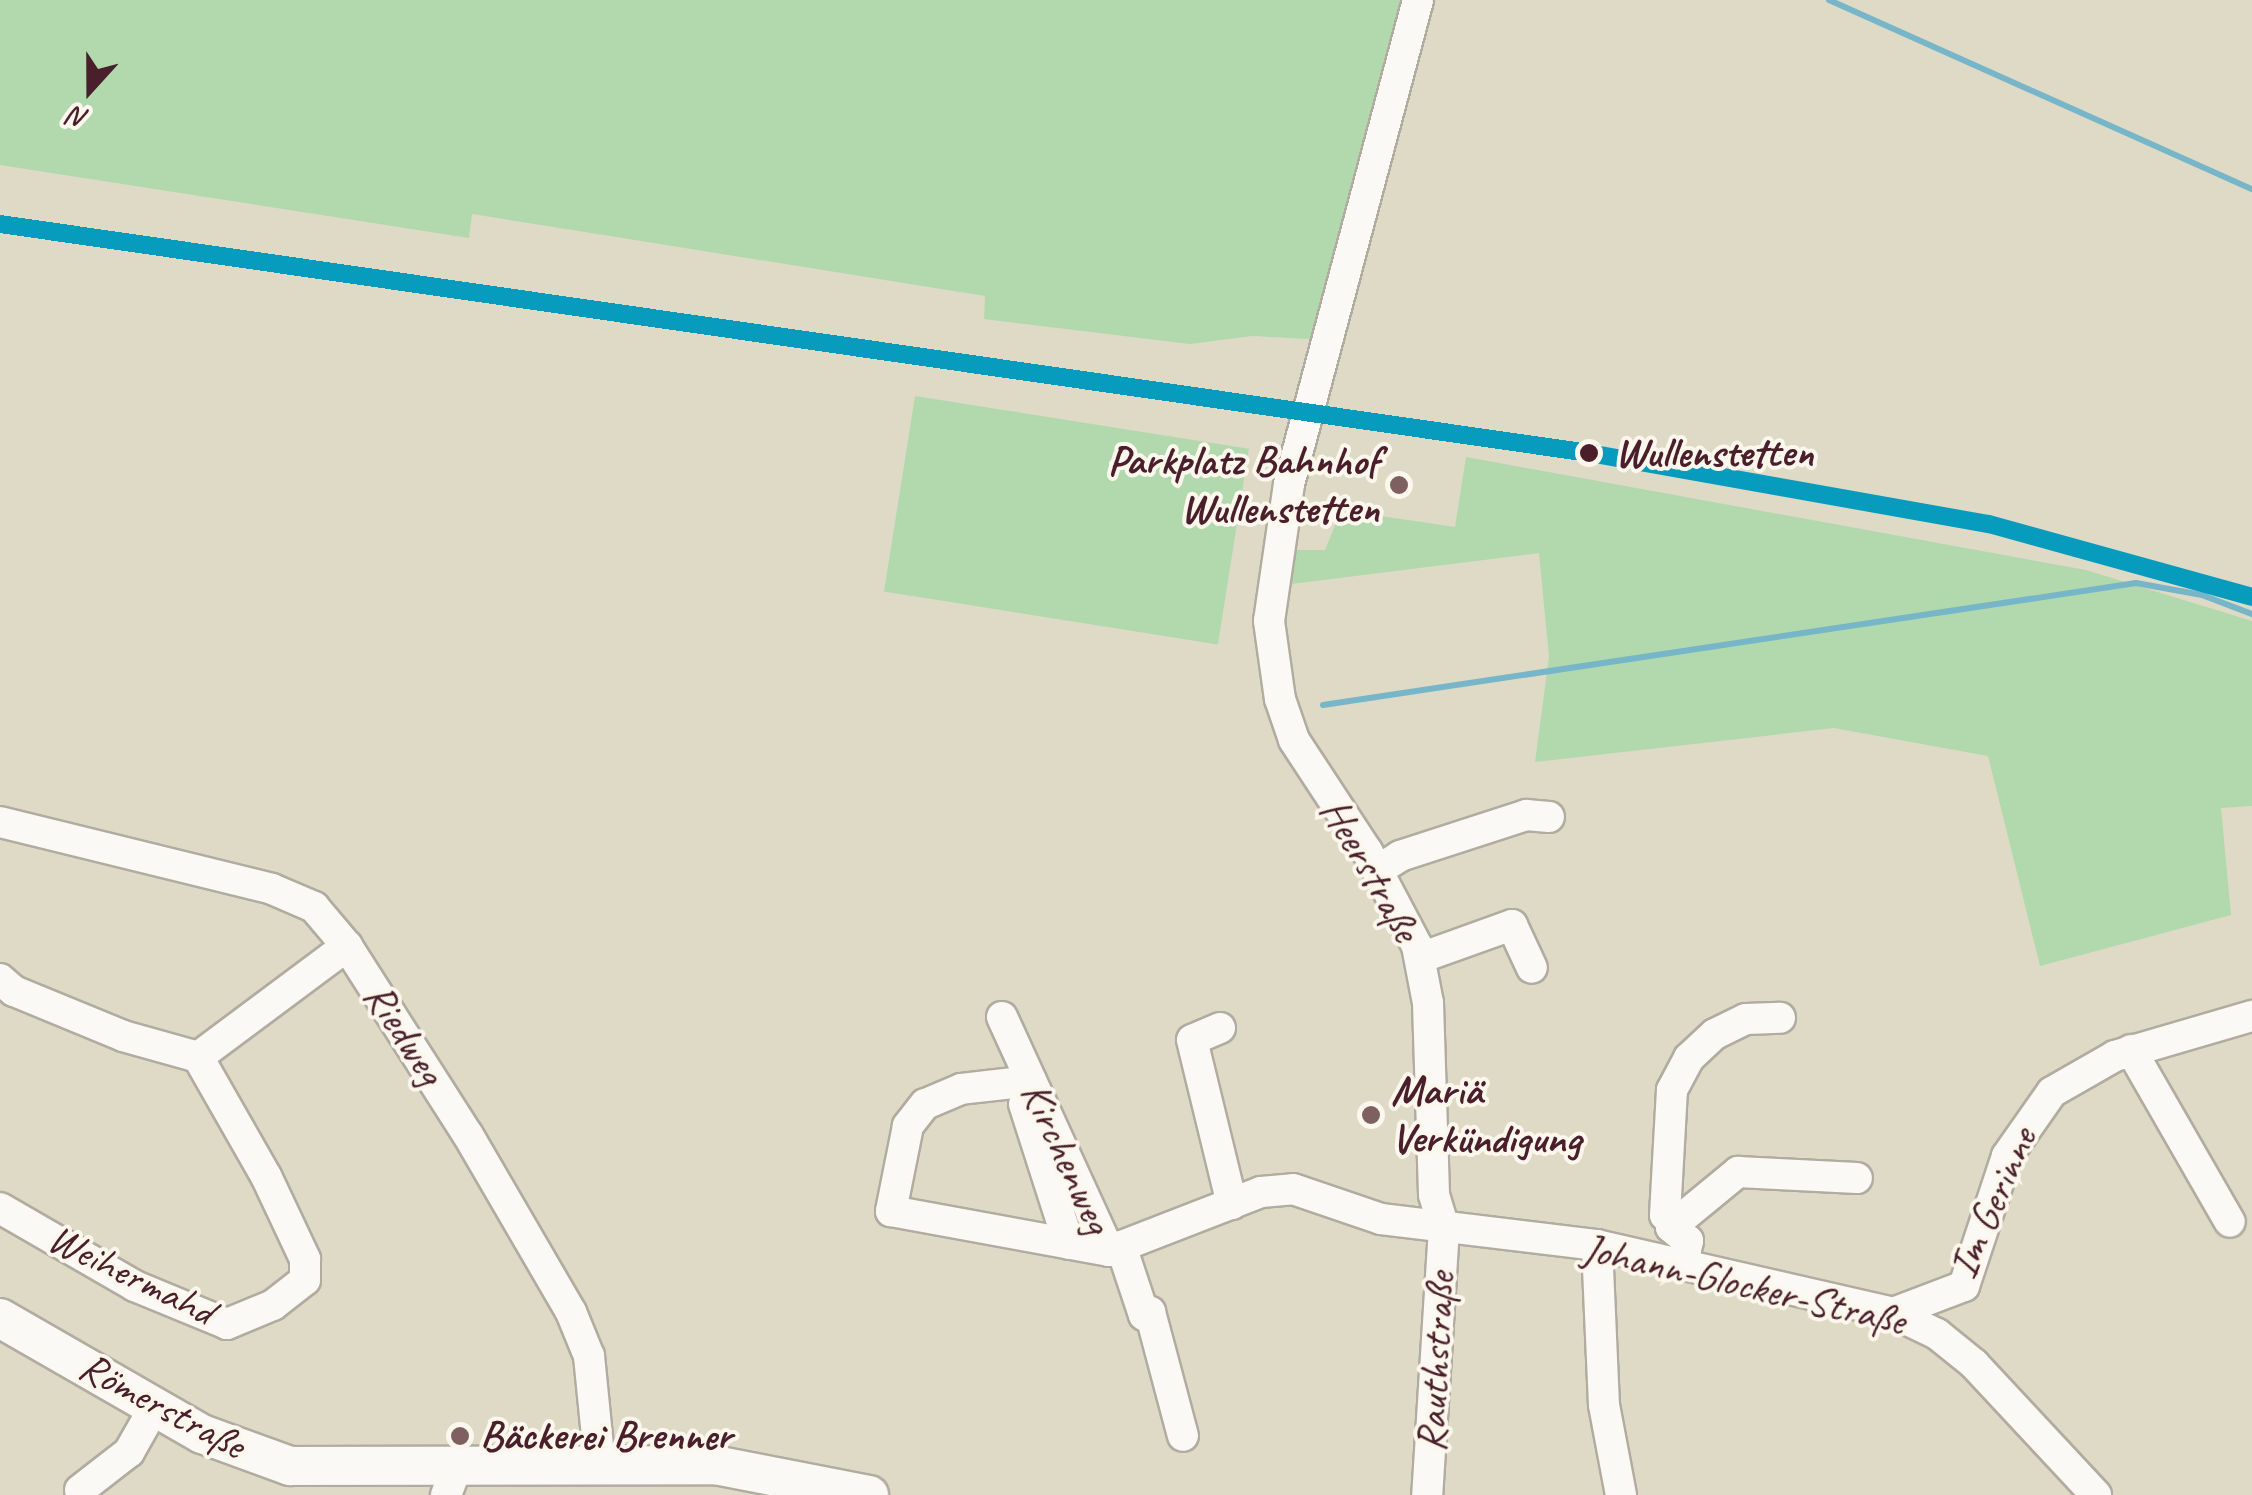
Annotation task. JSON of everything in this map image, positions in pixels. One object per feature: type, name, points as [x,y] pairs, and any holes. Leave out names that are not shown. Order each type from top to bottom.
[{"type":"main road","name":"Römerstraße","points":[[0,1318],[154,1408],[244,1453],[290,1466],[450,1483],[600,1466],[715,1465],[869,1495]]},
{"type":"street","name":"Heerstraße","points":[[1418,0],[1288,484],[1270,621],[1280,699],[1301,752],[1378,870],[1420,958],[1428,1003],[1434,1195],[1444,1228]]},
{"type":"street","points":[[1378,870],[1400,856],[1526,815],[1549,816]]},
{"type":"street","name":"Riedweg","points":[[0,822],[272,889],[314,906],[347,946],[571,1312],[589,1356],[600,1466]]},
{"type":"street","points":[[1420,958],[1512,925],[1532,968]]},
{"type":"street","points":[[0,978],[14,992],[123,1036],[198,1057],[347,946]]},
{"type":"street","name":"Im Gerinne","points":[[1893,1313],[1964,1286],[2007,1156],[2032,1114],[2072,1076],[2131,1050],[2252,1016]]},
{"type":"street","name":"Kirchenweg","points":[[1002,1017],[1024,1081],[1115,1249],[1232,1204],[1293,1188],[1381,1218],[1444,1228]]},
{"type":"street","points":[[1683,1264],[1688,1241],[1665,1215],[1670,1114],[1681,1074],[1715,1034],[1746,1019],[1780,1018]]},
{"type":"street","points":[[1220,1028],[1192,1040],[1232,1204]]},
{"type":"street","points":[[2131,1050],[2230,1222]]},
{"type":"street","name":"Weihermahd","points":[[0,1208],[135,1286],[227,1324],[273,1305],[306,1280],[305,1259],[198,1057]]},
{"type":"street","points":[[1069,1244],[1024,1081],[961,1088],[925,1104],[908,1126],[891,1211],[1069,1244],[1115,1249],[1144,1314],[1150,1312],[1182,1436]]},
{"type":"street","points":[[1640,1255],[1644,1240],[1672,1225],[1738,1172],[1857,1178]]},
{"type":"street","name":"Johann-Glocker-Straße","points":[[1444,1228],[1597,1245],[1893,1313],[1938,1334],[1974,1364],[2096,1495]]},
{"type":"street","name":"Rauthstraße","points":[[1427,1495],[1444,1228]]},
{"type":"street","points":[[1597,1245],[1604,1405],[1620,1495]]},
{"type":"street","points":[[80,1490],[129,1452],[154,1408]]},
{"type":"green space","points":[[0,0],[1410,0],[1324,332],[1309,339],[1252,336],[1190,344],[984,319],[985,296],[472,214],[469,238],[0,165]]},
{"type":"green space","points":[[915,396],[1249,449],[1218,644],[884,592]]},
{"type":"green space","points":[[1466,457],[2086,570],[2252,621],[2252,806],[2221,808],[2231,915],[2040,966],[1988,756],[1834,728],[1535,762],[1549,657],[1539,553],[1275,586],[1279,550],[1325,550],[1338,518],[1354,512],[1455,527]]},
{"type":"waterway","points":[[1829,0],[2252,189]]},
{"type":"waterway","points":[[1323,705],[2136,583],[2202,595],[2252,614]]},
{"type":"transit line","points":[[0,224],[1589,453],[1989,524],[2252,597]]},
{"type":"place","name":"Wullenstetten","points":[[1589,453]]},
{"type":"place","name":"Parkplatz Bahnhof Wullenstetten","points":[[1399,485]]},
{"type":"place","name":"Mariä Verkündigung","points":[[1371,1115]]},
{"type":"place","name":"Bäckerei Brenner","points":[[460,1436]]}]
